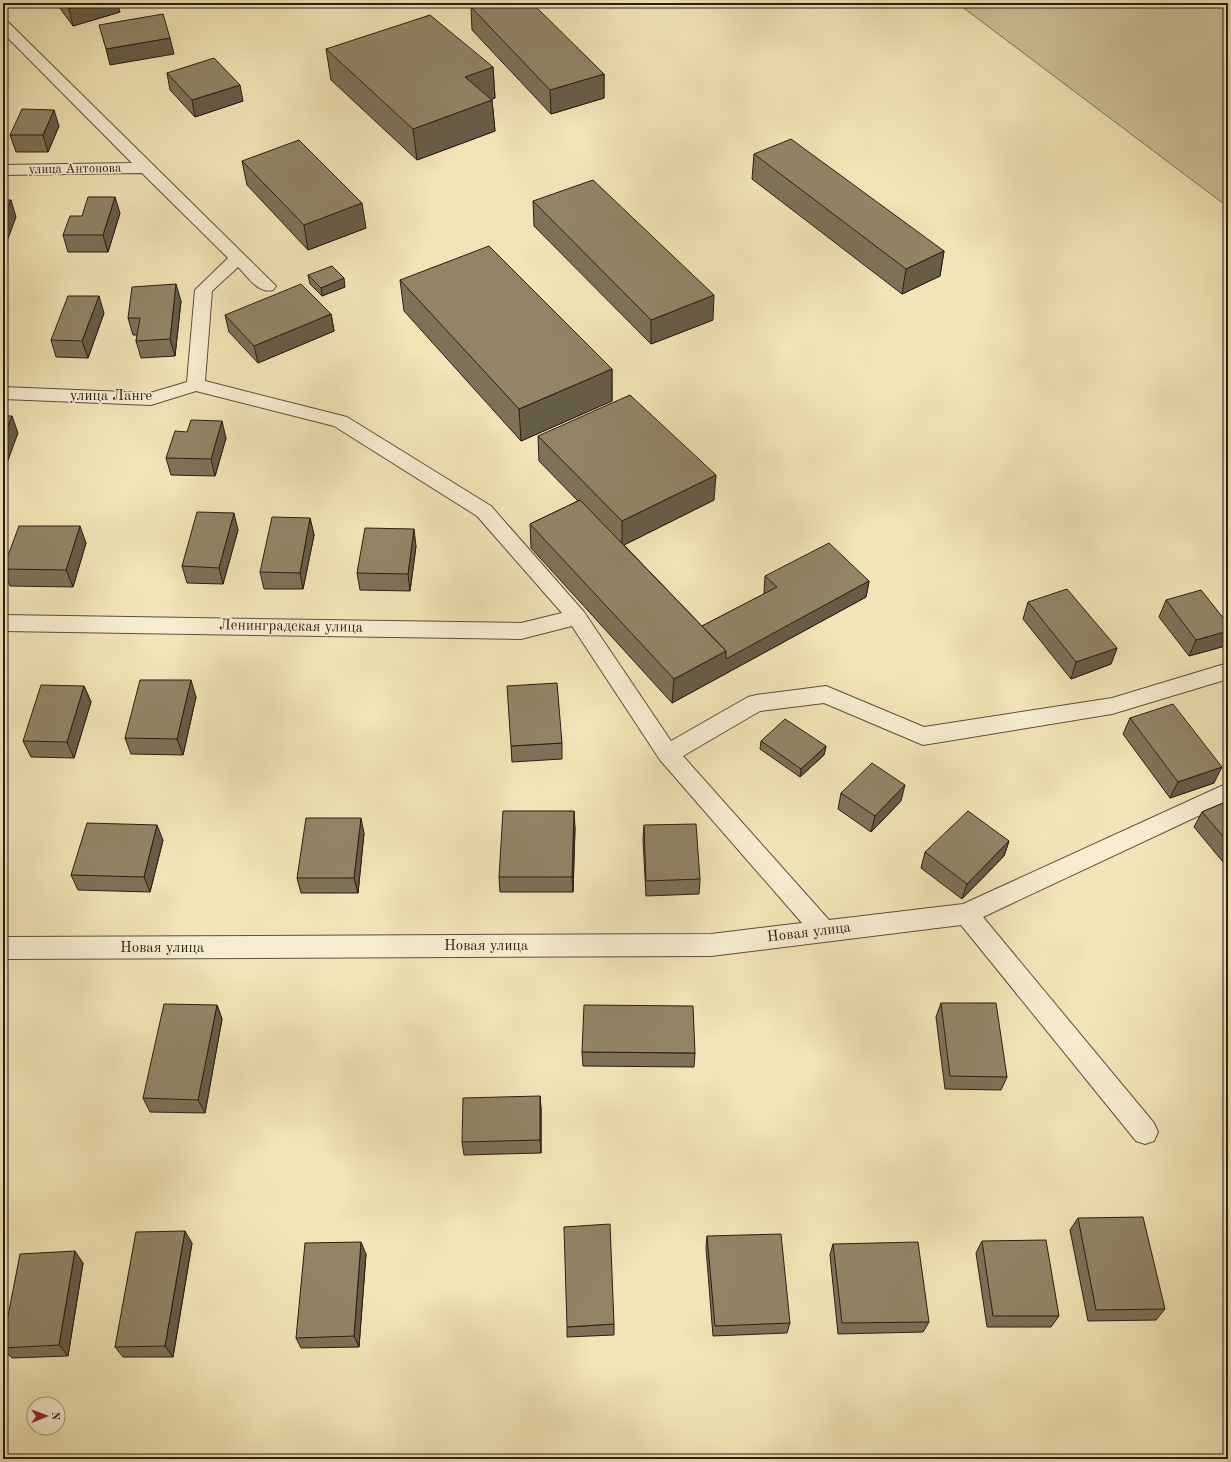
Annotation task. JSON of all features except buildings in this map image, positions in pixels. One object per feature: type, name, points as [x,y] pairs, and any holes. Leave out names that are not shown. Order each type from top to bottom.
[{"type":"street","points":[[3,25],[267,286]]},
{"type":"street","name":"улица Антонова","points":[[3,170],[146,168]]},
{"type":"street","points":[[238,258],[204,290],[196,385],[340,421],[484,511],[576,617],[668,754],[824,931]]},
{"type":"street","name":"улица Ланге","points":[[3,393],[151,399],[196,385]]},
{"type":"street","name":"Ленинградская улица","points":[[3,623],[521,631],[576,617]]},
{"type":"street","points":[[668,754],[756,703],[826,694],[923,736],[1112,706],[1228,671]]},
{"type":"street","name":"Новая улица","points":[[3,948],[711,945],[966,914],[1228,792]]},
{"type":"street","points":[[966,914],[1145,1132]]},
{"type":"shaded area","points":[[957,3],[1228,3],[1228,207]]}]
